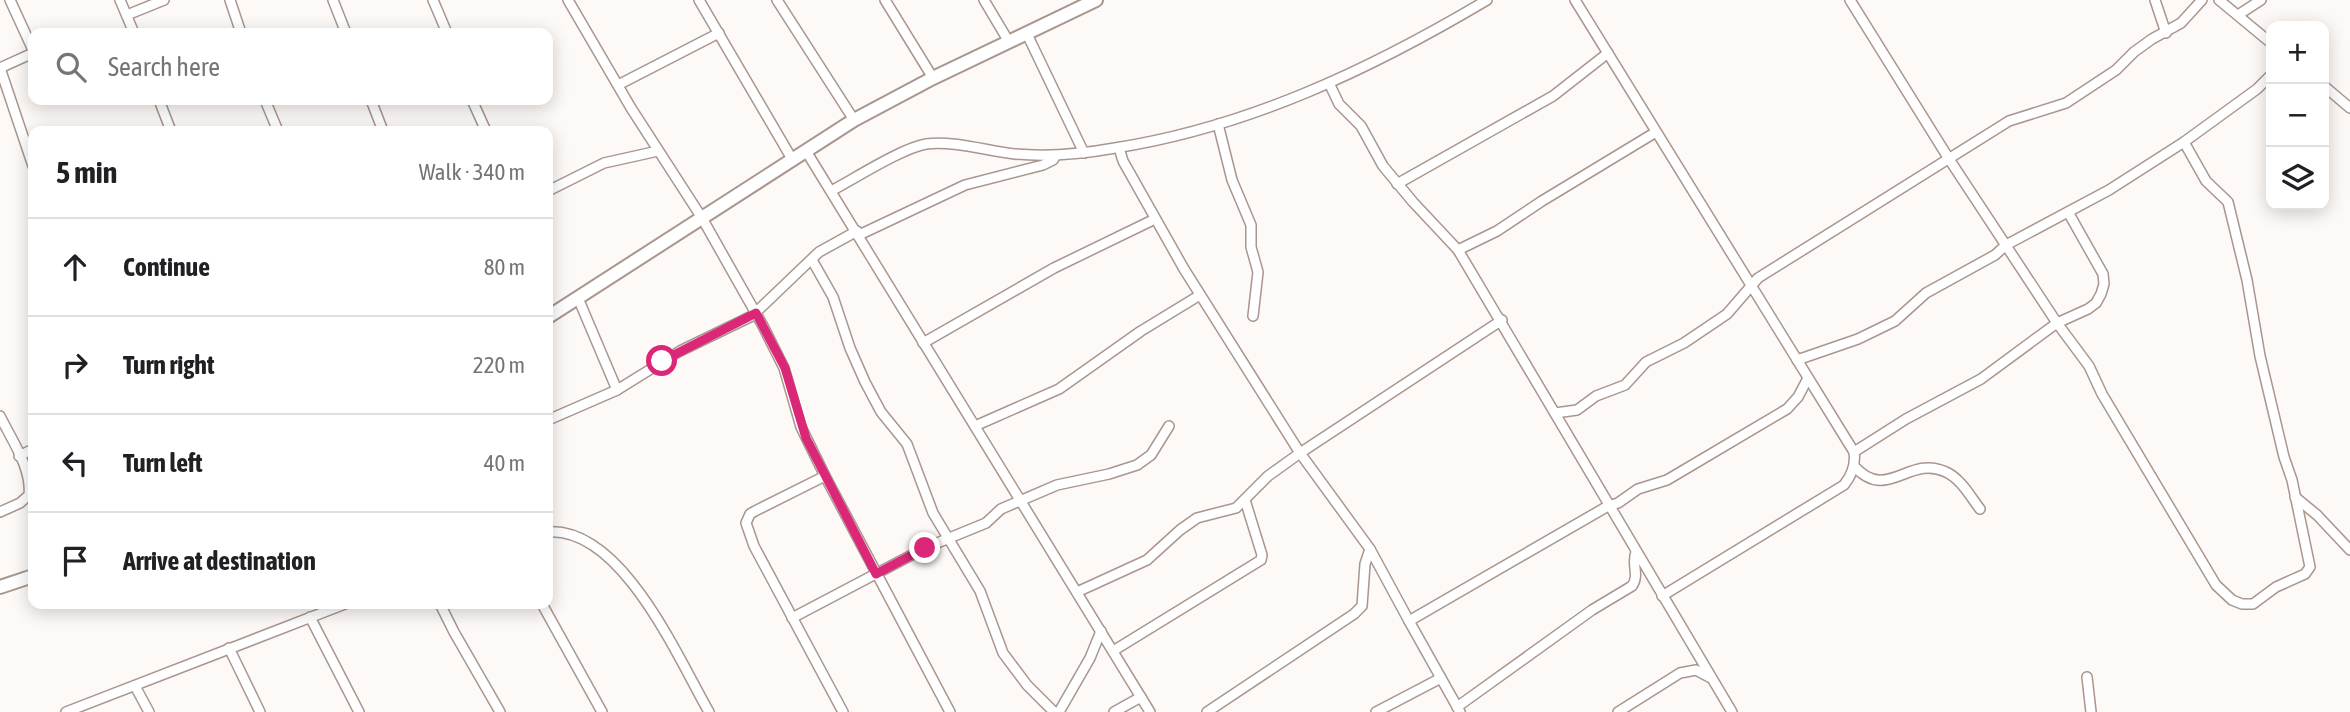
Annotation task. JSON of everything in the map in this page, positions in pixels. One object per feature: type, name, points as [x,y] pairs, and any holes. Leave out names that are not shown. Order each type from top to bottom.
[{"type":"street","points":[[10,0],[28,40]]},
{"type":"street","points":[[120,0],[132,28]]},
{"type":"street","points":[[127,15],[164,0]]},
{"type":"street","points":[[230,0],[239,28]]},
{"type":"street","points":[[333,0],[342,28]]},
{"type":"street","points":[[433,0],[445,28]]},
{"type":"street","points":[[568,0],[658,152],[702,218],[756,313],[785,368],[801,427],[950,712]]},
{"type":"street","points":[[699,0],[792,159]]},
{"type":"street","points":[[777,0],[854,120]]},
{"type":"street","points":[[885,0],[933,78]]},
{"type":"street","points":[[984,0],[1009,42]]},
{"type":"street","points":[[553,314],[854,120],[933,78],[1096,0]]},
{"type":"street","points":[[831,191],[910,149],[926,144],[1056,155],[1119,148],[1218,124],[1287,101],[1329,83],[1413,43],[1487,0]]},
{"type":"street","points":[[1575,0],[1854,452],[1854,466],[1844,485],[1662,596]]},
{"type":"street","points":[[1850,0],[2006,245],[2089,366],[2102,394],[2216,585],[2232,600],[2253,604],[2276,587],[2308,571],[2308,552],[2260,356],[2248,280],[2228,202],[2206,181],[2184,142]]},
{"type":"street","points":[[2155,0],[2166,33]]},
{"type":"street","points":[[1555,413],[1577,410],[1596,396],[1625,385],[1646,362],[1684,343],[1727,314],[1751,284],[1812,242],[1866,212],[2009,121],[2066,103],[2116,70],[2152,39],[2181,23],[2202,0]]},
{"type":"street","points":[[2219,0],[2266,39]]},
{"type":"street","points":[[2238,15],[2261,0]]},
{"type":"street","points":[[618,85],[719,33]]},
{"type":"street","points":[[1027,34],[1084,153]]},
{"type":"street","points":[[1397,184],[1553,96],[1608,53]]},
{"type":"street","points":[[28,54],[0,68],[28,151]]},
{"type":"street","points":[[1797,360],[1858,339],[1895,321],[1926,293],[1995,255],[2006,245],[2109,190],[2184,142],[2266,80]]},
{"type":"street","points":[[1329,83],[1339,104],[1361,126],[1383,166],[1458,250],[1502,320],[1608,506],[1732,712]]},
{"type":"street","points":[[2329,90],[2350,107]]},
{"type":"street","points":[[161,105],[169,126]]},
{"type":"street","points":[[267,105],[276,126]]},
{"type":"street","points":[[373,105],[381,126]]},
{"type":"street","points":[[474,105],[484,126]]},
{"type":"street","points":[[1218,124],[1232,180],[1251,225],[1251,247],[1258,272],[1253,316]]},
{"type":"street","points":[[1458,250],[1497,231],[1656,132]]},
{"type":"street","points":[[1119,148],[1123,162],[1154,219],[1200,295],[1300,453],[1370,549],[1458,709],[1592,610],[1632,586],[1636,573],[1636,552]]},
{"type":"street","points":[[806,151],[1150,712]]},
{"type":"street","points":[[553,188],[604,163],[658,152]]},
{"type":"street","points":[[553,417],[617,390],[680,351],[756,313],[826,247],[965,185],[1042,164],[1053,160],[1056,155]]},
{"type":"street","points":[[1854,452],[1906,419],[1981,379],[2057,323],[2096,303],[2104,284],[2098,262],[2068,212]]},
{"type":"street","points":[[923,343],[1054,268],[1154,219]]},
{"type":"street","points":[[812,260],[833,298],[864,382],[887,420],[907,444],[933,513],[981,591],[1007,660],[1056,712],[1090,658],[1101,631]]},
{"type":"street","points":[[975,426],[1059,389],[1141,331],[1200,295]]},
{"type":"street","points":[[578,298],[617,390]]},
{"type":"street","points":[[1077,592],[1146,560],[1189,523],[1207,515],[1231,511],[1268,476],[1300,453],[1502,320]]},
{"type":"street","points":[[1409,621],[1608,506],[1618,503],[1638,489],[1667,480],[1787,409],[1798,397],[1808,378]]},
{"type":"street","points":[[0,416],[27,474],[28,484]]},
{"type":"street","points":[[792,618],[948,538],[986,523],[1001,509],[1057,485],[1137,465],[1151,454],[1170,426]]},
{"type":"street","points":[[19,456],[28,452]]},
{"type":"street","points":[[1854,466],[1866,478],[1878,482],[1922,469],[1941,470],[1956,479],[1980,509]]},
{"type":"street","points":[[825,476],[755,511],[750,514],[746,523],[754,546],[843,712]]},
{"type":"street","points":[[0,512],[20,503],[28,496]]},
{"type":"street","points":[[2295,498],[2317,515],[2350,550]]},
{"type":"street","points":[[1113,651],[1261,560],[1259,543],[1245,500]]},
{"type":"street","points":[[553,532],[563,532],[585,540],[621,570],[636,587],[660,623],[709,712]]},
{"type":"street","points":[[1207,712],[1362,606],[1365,564],[1370,549]]},
{"type":"street","points":[[0,587],[28,578]]},
{"type":"street","points":[[66,712],[332,609]]},
{"type":"street","points":[[442,609],[500,712]]},
{"type":"street","points":[[545,609],[602,712]]},
{"type":"street","points":[[310,617],[359,712]]},
{"type":"street","points":[[229,648],[260,712]]},
{"type":"street","points":[[1618,712],[1680,673],[1696,670],[1711,677]]},
{"type":"street","points":[[2087,677],[2091,712]]},
{"type":"street","points":[[1376,712],[1441,678]]},
{"type":"street","points":[[135,686],[149,712]]},
{"type":"street","points":[[1114,712],[1140,697]]},
{"type":"route","points":[[662,361],[756,313],[785,368],[797,416],[806,438],[876,574],[925,548]]}]
